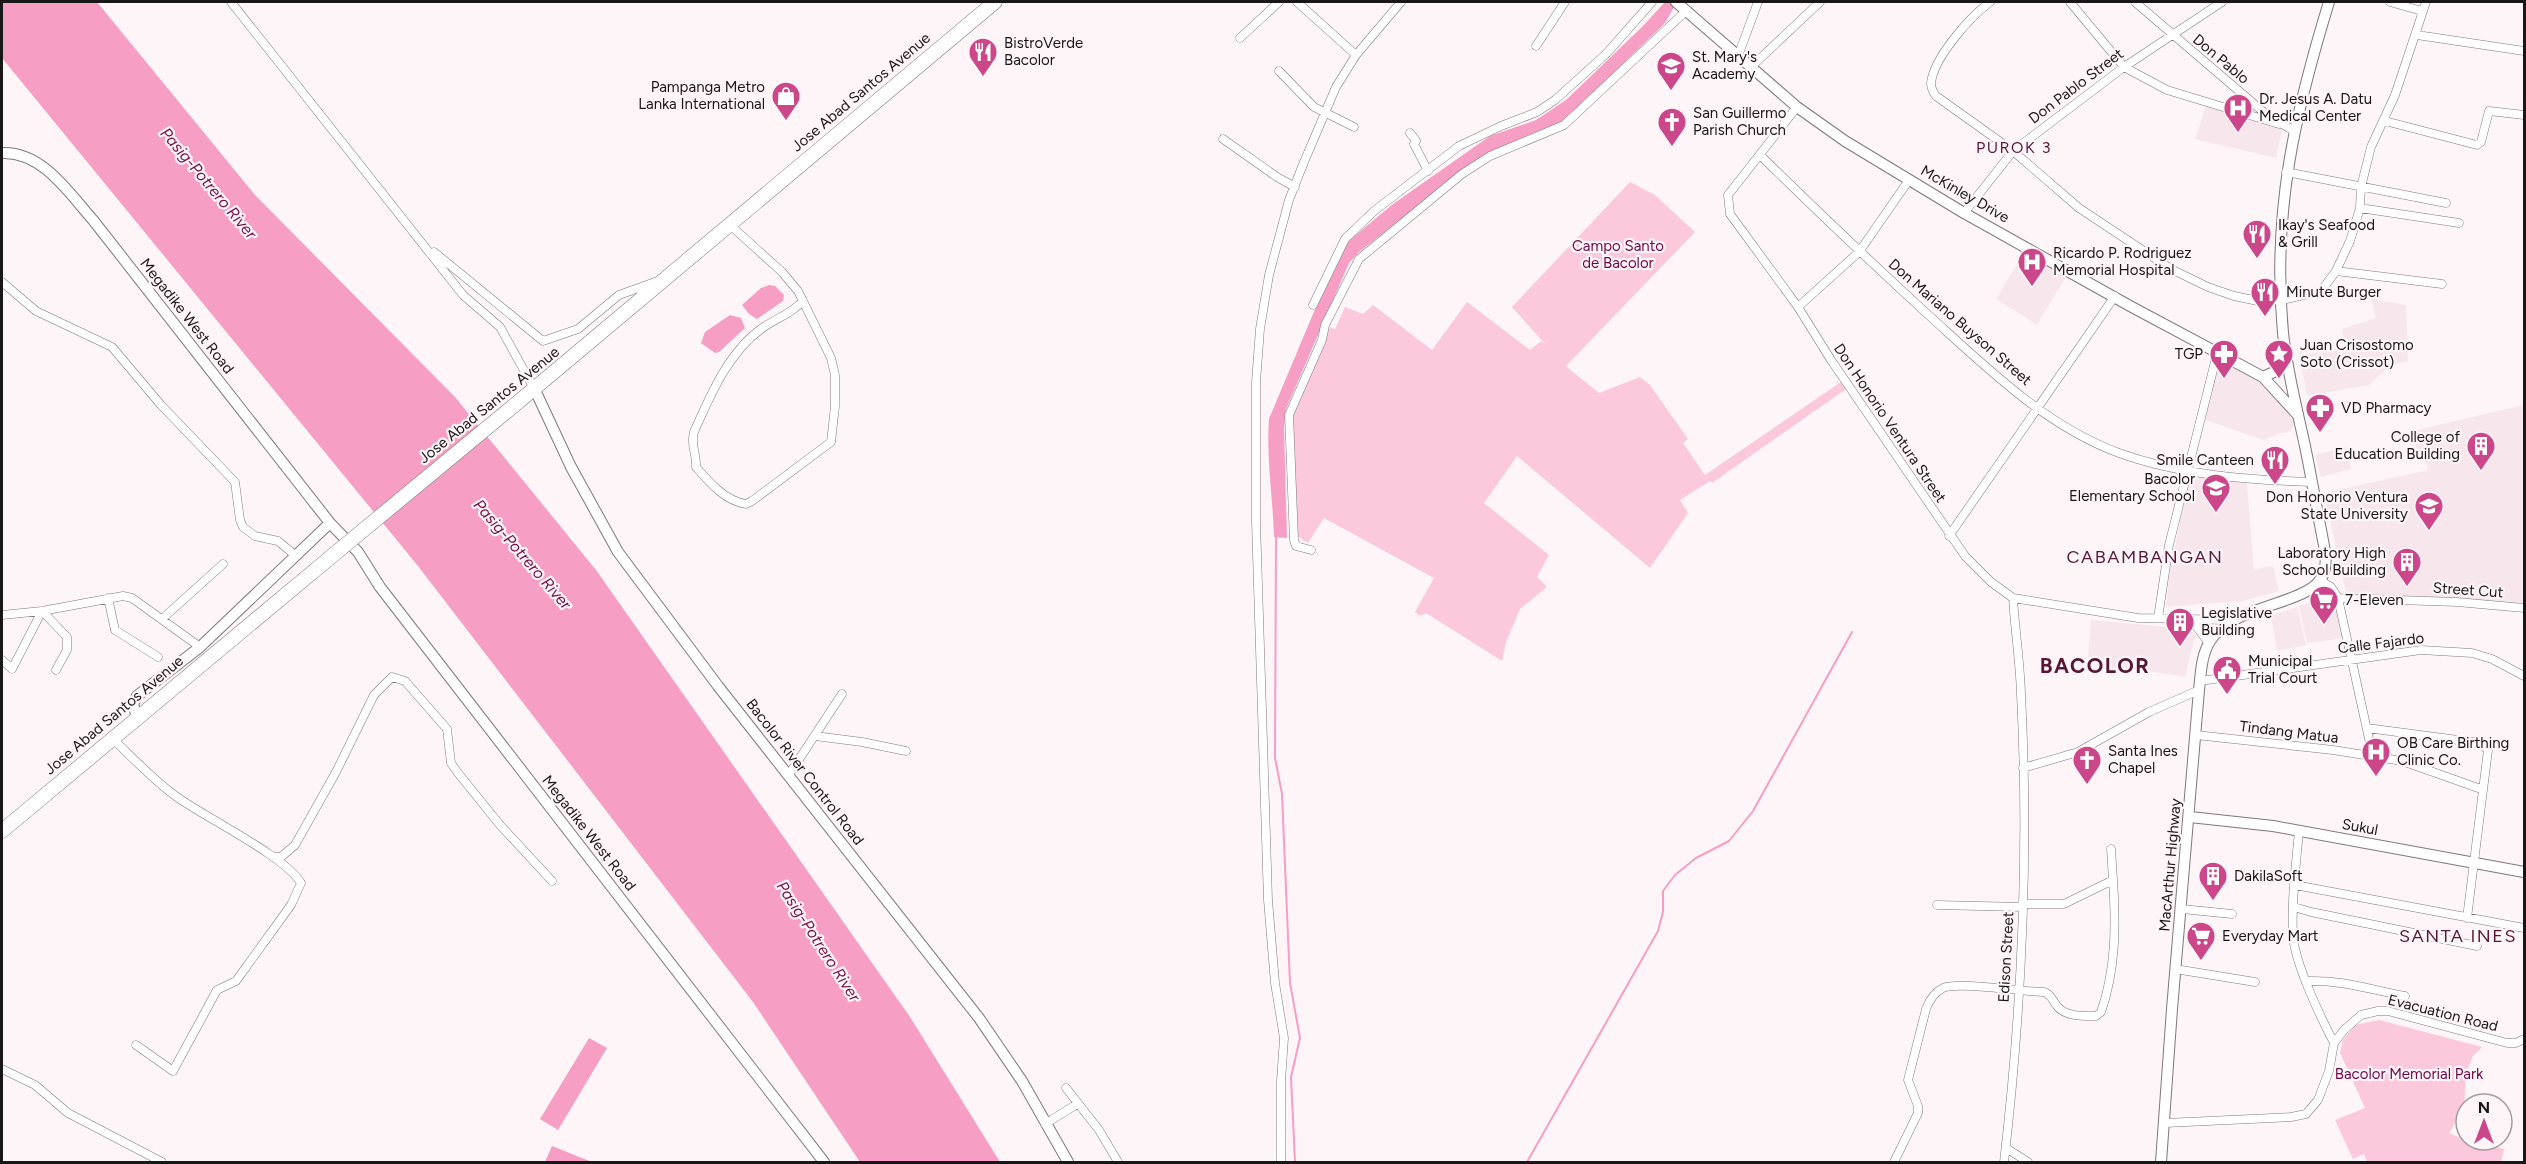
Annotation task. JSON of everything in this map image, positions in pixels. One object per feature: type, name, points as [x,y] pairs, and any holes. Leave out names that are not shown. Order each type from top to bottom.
[{"type":"highway","name":"Jose Abad Santos Avenue","points":[[2,831],[535,390],[995,2]]},
{"type":"street","points":[[231,2],[463,295],[500,327],[535,390]]},
{"type":"street","points":[[1240,38],[1279,2]]},
{"type":"street","points":[[1297,2],[1356,55]]},
{"type":"street","points":[[1281,1162],[1281,1081],[1284,1038],[1275,983],[1268,900],[1256,522],[1256,382],[1260,329],[1269,275],[1289,200],[1336,87],[1356,55],[1401,2]]},
{"type":"street","points":[[1536,46],[1565,2]]},
{"type":"street","points":[[1313,305],[1344,239],[1374,211],[1459,146],[1537,112],[1555,100],[1606,54],[1652,2]]},
{"type":"street","points":[[1738,56],[1758,2]]},
{"type":"street","points":[[1751,68],[1820,2]]},
{"type":"street","points":[[1990,2],[1961,27],[1934,74],[1930,86],[1936,96],[2013,152],[2079,208],[2171,269],[2208,287],[2258,301],[2282,300],[2321,291],[2336,271],[2353,233],[2371,147],[2385,121],[2417,35],[2426,2]]},
{"type":"street","points":[[2070,2],[2124,67],[2167,90],[2279,124]]},
{"type":"street","name":"Don Pablo","points":[[2135,2],[2279,124],[2294,131]]},
{"type":"street","name":"Don Pablo Street","points":[[1964,213],[2013,152],[2124,67],[2222,2]]},
{"type":"street","points":[[2329,2],[2294,131],[2286,172],[2280,233],[2282,300],[2286,354],[2325,555],[2324,573],[2320,580],[2338,597],[2373,757]]},
{"type":"street","points":[[2390,2],[2422,11]]},
{"type":"street","points":[[1311,550],[1296,546],[1294,540],[1289,416],[1322,340],[1325,325],[1359,259],[1462,174],[1490,156],[1564,125],[1680,5]]},
{"type":"street","name":"McKinley Drive","points":[[1680,5],[1797,107],[1845,141],[1964,213],[2217,354],[2263,377],[2298,415]]},
{"type":"street","points":[[2417,35],[2524,51]]},
{"type":"street","points":[[1279,70],[1309,103],[1325,114],[1354,126]]},
{"type":"street","name":"Don Honorio Ventura Street","points":[[1797,107],[1728,195],[1730,214],[1798,307],[1949,536],[1981,573],[2001,591],[2013,598],[2138,618],[2232,620]]},
{"type":"street","points":[[2385,121],[2477,146],[2481,142],[2489,111],[2524,115]]},
{"type":"street","points":[[1410,133],[1416,141],[1415,150],[1428,171]]},
{"type":"street","points":[[1223,139],[1295,187]]},
{"type":"street","name":"Megadike West Road","points":[[2,153],[23,156],[38,163],[93,220],[330,523],[358,552],[401,615],[824,1162]]},
{"type":"street","name":"Don Mariano Buyson Street","points":[[1760,155],[1859,252],[1991,372],[2061,424],[2120,453],[2186,471],[2271,481],[2312,482]]},
{"type":"street","points":[[2286,172],[2446,202]]},
{"type":"street","points":[[1798,307],[1859,252],[1910,180]]},
{"type":"street","points":[[2360,208],[2459,223]]},
{"type":"street","points":[[730,225],[782,272],[798,291],[803,301],[831,358],[835,375],[835,422],[831,442],[752,501],[746,504],[736,502],[720,491],[696,467],[697,456],[691,443],[693,432],[732,357],[762,328],[790,314],[803,301]]},
{"type":"street","points":[[422,241],[543,341],[578,329],[619,295],[668,278]]},
{"type":"street","points":[[2336,271],[2442,284]]},
{"type":"street","points":[[2,282],[36,312],[112,347],[161,405],[235,482],[243,527],[255,536],[278,541],[296,556]]},
{"type":"street","points":[[1949,536],[2115,296]]},
{"type":"street","points":[[2158,618],[2169,545],[2217,354]]},
{"type":"street","points":[[2263,377],[2278,370],[2286,354]]},
{"type":"street","name":"Bacolor River Control Road","points":[[535,390],[571,467],[618,552],[648,595],[979,1018],[1022,1081],[1068,1162]]},
{"type":"street","points":[[137,717],[133,704],[137,696],[200,647],[330,523]]},
{"type":"street","points":[[162,619],[223,564]]},
{"type":"street","name":"MacArthur Highway","points":[[2161,1162],[2175,969],[2203,659],[2209,643],[2221,628],[2232,620],[2305,593],[2320,580]]},
{"type":"street","points":[[2,615],[42,611],[123,596],[132,598],[200,647]]},
{"type":"street","name":"Street Cut","points":[[2338,597],[2457,602],[2524,608]]},
{"type":"street","points":[[108,598],[115,630],[158,657]]},
{"type":"street","name":"Edison Street","points":[[2004,1162],[2018,991],[2022,906],[2021,691],[2013,598]]},
{"type":"street","points":[[2,660],[12,669],[42,611]]},
{"type":"street","points":[[42,611],[67,637],[68,642],[56,670]]},
{"type":"street","points":[[2190,618],[2209,643]]},
{"type":"street","name":"Calle Fajardo","points":[[2200,686],[2421,650],[2472,653],[2492,659],[2524,676]]},
{"type":"street","points":[[273,857],[281,857],[295,845],[336,772],[374,694],[392,677],[405,681],[447,729],[451,763],[500,825],[552,881]]},
{"type":"street","points":[[2023,768],[2078,752],[2200,686]]},
{"type":"street","points":[[789,776],[842,694]]},
{"type":"street","points":[[2367,728],[2482,745],[2488,750],[2489,755],[2481,789],[2475,863],[2467,918]]},
{"type":"street","name":"Tindang Matua","points":[[2196,735],[2373,757],[2427,769],[2481,789]]},
{"type":"street","points":[[815,736],[906,751]]},
{"type":"street","points":[[112,738],[150,775],[176,796],[273,857],[296,874],[301,883],[291,904],[236,981],[217,990],[173,1071],[136,1045]]},
{"type":"street","name":"Sukul","points":[[2190,817],[2239,820],[2524,872]]},
{"type":"street","points":[[2165,1123],[2291,1117],[2306,1114],[2318,1100],[2329,1071],[2334,1043],[2322,1020],[2295,948],[2294,906],[2299,831]]},
{"type":"street","points":[[1894,1162],[1918,1113],[1918,1106],[1908,1080],[1926,1010],[1941,989],[1950,986],[2048,993],[2061,1010],[2077,1015],[2096,1016],[2104,1003],[2113,961],[2115,918],[2111,849]]},
{"type":"street","points":[[1937,905],[2064,904],[2113,880]]},
{"type":"street","points":[[2295,885],[2524,928]]},
{"type":"street","points":[[2294,906],[2311,912],[2477,946]]},
{"type":"street","points":[[2182,909],[2232,914]]},
{"type":"street","points":[[2175,969],[2255,982]]},
{"type":"street","points":[[2307,981],[2350,983],[2378,992],[2405,996]]},
{"type":"street","name":"Evacuation Road","points":[[2334,1043],[2355,1020],[2378,1011],[2388,1011],[2494,1041],[2516,1043],[2524,1039]]},
{"type":"street","points":[[2,1069],[35,1085],[68,1113],[162,1162]]},
{"type":"street","points":[[1066,1088],[1099,1130],[1118,1162]]},
{"type":"street","points":[[1045,1124],[1077,1104]]},
{"type":"street","points":[[2006,1148],[2028,1162]]},
{"type":"shaded area","name":"Dr. Jesus A. Datu Medical Center","points":[[2206,106],[2282,130],[2276,158],[2195,139]]},
{"type":"shaded area","name":"Ricardo P. Rodriguez Memorial Hospital","points":[[2025,251],[2067,275],[2037,325],[1996,299]]},
{"type":"shaded area","points":[[2371,299],[2406,305],[2408,361],[2390,366],[2369,385],[2307,396],[2299,355],[2344,350],[2342,329],[2376,318]]},
{"type":"shaded area","points":[[2219,362],[2266,382],[2297,420],[2289,432],[2263,440],[2200,418]]},
{"type":"shaded area","name":"Don Honorio Ventura State University","points":[[2524,405],[2524,604],[2351,596],[2346,593],[2324,493],[2428,470],[2425,456],[2418,456],[2412,431]]},
{"type":"shaded area","points":[[2346,447],[2351,469],[2321,477],[2315,455]]},
{"type":"shaded area","name":"Bacolor Elementary School","points":[[2190,477],[2247,483],[2254,569],[2273,566],[2279,591],[2243,601],[2166,607],[2170,570]]},
{"type":"shaded area","points":[[2332,596],[2344,638],[2307,643],[2299,606]]},
{"type":"shaded area","points":[[2297,607],[2306,645],[2277,651],[2271,616]]},
{"type":"shaded area","points":[[2091,620],[2190,629],[2195,636],[2185,677],[2141,670],[2102,669],[2102,662],[2088,657]]},
{"type":"green space","name":"Campo Santo de Bacolor","points":[[1630,182],[1655,195],[1695,232],[1566,366],[1568,368],[1599,393],[1640,377],[1650,385],[1688,439],[1683,443],[1705,475],[1841,382],[1846,389],[1712,483],[1710,481],[1680,500],[1688,513],[1650,568],[1517,456],[1484,503],[1549,555],[1537,577],[1547,587],[1520,609],[1506,642],[1502,661],[1426,613],[1420,616],[1415,612],[1434,578],[1324,518],[1308,543],[1297,536],[1291,440],[1293,412],[1330,327],[1335,329],[1345,307],[1363,314],[1373,305],[1432,350],[1467,302],[1530,350],[1541,341],[1546,345],[1512,307]]},
{"type":"green space","name":"Bacolor Memorial Park","points":[[2379,1020],[2482,1047],[2473,1056],[2466,1073],[2465,1092],[2454,1092],[2454,1125],[2449,1133],[2454,1135],[2454,1152],[2503,1152],[2501,1162],[2367,1162],[2364,1154],[2353,1159],[2335,1120],[2365,1108],[2340,1053],[2343,1040],[2355,1025]]},
{"type":"water","name":"Pasig-Potrero River","points":[[2,2],[97,2],[255,195],[455,397],[596,570],[910,1017],[1000,1162],[860,1162],[753,1002],[418,566],[2,58]]},
{"type":"water","points":[[1665,2],[1677,2],[1665,23],[1566,119],[1464,170],[1359,252],[1349,263],[1286,409],[1284,428],[1287,538],[1274,537],[1269,463],[1269,419],[1345,244],[1393,204],[1490,136],[1536,120],[1566,100]]},
{"type":"water","points":[[769,285],[775,286],[784,295],[783,301],[757,319],[749,314],[742,305],[761,288]]},
{"type":"water","points":[[730,315],[741,318],[745,328],[715,353],[701,343],[705,332]]},
{"type":"water","points":[[589,1038],[607,1048],[558,1130],[540,1119]]},
{"type":"water","points":[[552,1146],[592,1162],[545,1162]]},
{"type":"waterway","points":[[1276,537],[1275,758],[1282,794],[1290,983],[1300,1038],[1291,1077],[1295,1162]]},
{"type":"waterway","points":[[1527,1162],[1658,931],[1663,912],[1663,891],[1675,875],[1696,858],[1729,841],[1753,811],[1852,632]]},
{"type":"place","name":"BistroVerde Bacolor","points":[[983,78]]},
{"type":"place","name":"St. Mary's Academy","points":[[1671,92]]},
{"type":"place","name":"Pampanga Metro Lanka International","points":[[786,122]]},
{"type":"place","name":"Dr. Jesus A. Datu Medical Center","points":[[2238,134]]},
{"type":"place","name":"San Guillermo Parish Church","points":[[1672,148]]},
{"type":"place","name":"Ikay's Seafood & Grill","points":[[2257,260]]},
{"type":"place","name":"Ricardo P. Rodriguez Memorial Hospital","points":[[2032,288]]},
{"type":"place","name":"Minute Burger","points":[[2265,318]]},
{"type":"place","name":"TGP","points":[[2224,380]]},
{"type":"place","name":"Juan Crisostomo Soto (Crissot)","points":[[2279,380]]},
{"type":"place","name":"VD Pharmacy","points":[[2320,434]]},
{"type":"place","name":"College of Education Building","points":[[2481,472]]},
{"type":"place","name":"Smile Canteen","points":[[2275,486]]},
{"type":"place","name":"Bacolor Elementary School","points":[[2216,514]]},
{"type":"place","name":"Don Honorio Ventura State University","points":[[2429,532]]},
{"type":"place","name":"Laboratory High School Building","points":[[2407,588]]},
{"type":"place","name":"7-Eleven","points":[[2324,626]]},
{"type":"place","name":"Legislative Building","points":[[2180,648]]},
{"type":"place","name":"Municipal Trial Court","points":[[2227,696]]},
{"type":"place","name":"OB Care Birthing Clinic Co.","points":[[2376,778]]},
{"type":"place","name":"Santa Ines Chapel","points":[[2087,786]]},
{"type":"place","name":"DakilaSoft","points":[[2213,902]]},
{"type":"place","name":"Everyday Mart","points":[[2201,962]]},
{"type":"district","name":"PUROK 3","points":[[2014,147]]},
{"type":"district","name":"CABAMBANGAN","points":[[2145,557]]},
{"type":"district","name":"BACOLOR","points":[[2095,666]]},
{"type":"district","name":"SANTA INES","points":[[2458,936]]}]
